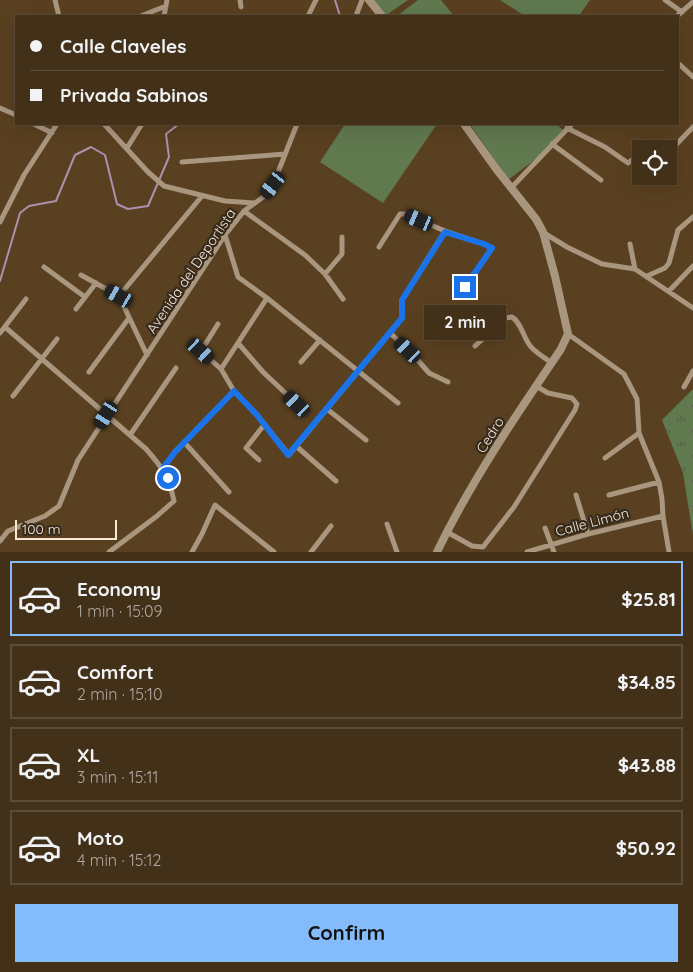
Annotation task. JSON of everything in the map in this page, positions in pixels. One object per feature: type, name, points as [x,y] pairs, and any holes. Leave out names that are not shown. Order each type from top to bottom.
[{"type":"street","points":[[55,0],[59,14]]},
{"type":"street","points":[[240,0],[241,7]]},
{"type":"street","points":[[308,15],[316,0]]},
{"type":"street","points":[[356,15],[362,0]]},
{"type":"street","points":[[369,0],[381,15]]},
{"type":"street","points":[[665,0],[682,12]]},
{"type":"street","points":[[678,15],[693,2]]},
{"type":"street","points":[[144,15],[166,3]]},
{"type":"street","points":[[679,64],[693,77]]},
{"type":"street","points":[[0,108],[15,115]]},
{"type":"street","points":[[36,125],[52,133]]},
{"type":"street","points":[[0,219],[24,175],[56,125]]},
{"type":"street","points":[[105,125],[148,172],[164,186],[225,202],[255,203]]},
{"type":"street","points":[[127,148],[141,125]]},
{"type":"street","name":"Avenida del Deportista","points":[[0,541],[8,531],[45,516],[59,506],[78,460],[225,235],[244,211],[266,195],[273,185],[297,125]]},
{"type":"street","points":[[465,125],[544,232],[568,334],[624,374],[637,399],[639,433],[659,482],[669,552]]},
{"type":"street","points":[[511,188],[569,126],[628,163],[632,160]]},
{"type":"street","points":[[677,145],[693,127]]},
{"type":"street","points":[[552,144],[601,180]]},
{"type":"street","points":[[182,162],[285,154]]},
{"type":"street","points":[[119,296],[202,196]]},
{"type":"street","points":[[244,211],[305,255],[324,274],[343,299]]},
{"type":"street","points":[[379,247],[400,214],[405,214],[445,232],[492,248],[465,287]]},
{"type":"street","points":[[647,276],[665,268],[669,263],[678,230],[693,217]]},
{"type":"street","points":[[218,324],[201,351],[221,369],[234,391],[257,415],[288,455],[402,318],[402,300],[445,232]]},
{"type":"street","points":[[544,232],[566,247],[602,264],[635,269],[693,308]]},
{"type":"street","points":[[225,235],[238,277],[398,403]]},
{"type":"street","points":[[324,274],[342,254],[342,237]]},
{"type":"street","points":[[630,244],[635,269]]},
{"type":"street","points":[[669,291],[693,266]]},
{"type":"street","points":[[44,267],[85,297]]},
{"type":"street","points":[[81,275],[119,296],[147,355]]},
{"type":"street","points":[[76,309],[96,283]]},
{"type":"street","points":[[221,369],[267,298]]},
{"type":"street","points":[[0,333],[26,299]]},
{"type":"street","points":[[476,346],[506,318],[512,317],[516,319],[525,339],[532,348],[552,363]]},
{"type":"street","points":[[89,372],[129,318]]},
{"type":"street","points":[[4,327],[130,434],[163,468],[172,488],[174,502],[109,552]]},
{"type":"street","points":[[390,333],[428,373],[448,382]]},
{"type":"street","name":"Cedro","points":[[437,552],[489,460],[561,349],[568,334]]},
{"type":"street","points":[[13,396],[57,339]]},
{"type":"street","points":[[301,362],[320,340]]},
{"type":"street","points":[[238,342],[263,372],[297,404]]},
{"type":"street","points":[[130,434],[176,368]]},
{"type":"street","points":[[684,387],[693,371]]},
{"type":"street","points":[[447,532],[472,546],[483,547],[514,507],[575,410],[578,404],[572,398],[548,393],[536,386]]},
{"type":"street","points":[[163,468],[184,442],[234,391]]},
{"type":"street","points":[[327,409],[366,440]]},
{"type":"street","points":[[259,460],[246,448],[264,425]]},
{"type":"street","points":[[605,458],[639,433]]},
{"type":"street","points":[[184,442],[229,492]]},
{"type":"street","points":[[296,446],[336,481]]},
{"type":"street","points":[[608,495],[659,482]]},
{"type":"street","points":[[576,496],[588,534]]},
{"type":"street","points":[[192,552],[215,505],[274,552]]},
{"type":"street","name":"Calle Limón","points":[[527,552],[588,534],[663,516]]},
{"type":"street","points":[[387,524],[396,552]]},
{"type":"street","points":[[311,552],[332,526]]},
{"type":"street","points":[[545,528],[554,552]]},
{"type":"green space","points":[[372,0],[408,0],[386,15],[384,15]]},
{"type":"green space","points":[[418,0],[441,0],[453,15],[398,15]]},
{"type":"green space","points":[[500,0],[590,0],[580,15],[523,15]]},
{"type":"green space","points":[[344,125],[436,125],[383,203],[320,162]]},
{"type":"green space","points":[[471,125],[557,125],[563,130],[537,158],[508,180]]},
{"type":"green space","points":[[693,389],[693,535],[683,473],[662,420]]},
{"type":"waterway","points":[[335,0],[340,15]]},
{"type":"waterway","points":[[0,281],[20,213],[29,206],[56,201],[75,155],[91,147],[105,155],[117,204],[128,209],[148,206],[169,157],[166,134],[178,125]]},
{"type":"route","points":[[168,478],[163,468],[175,452],[234,391],[257,415],[288,455],[402,318],[402,300],[445,232],[492,248],[465,287]]}]
